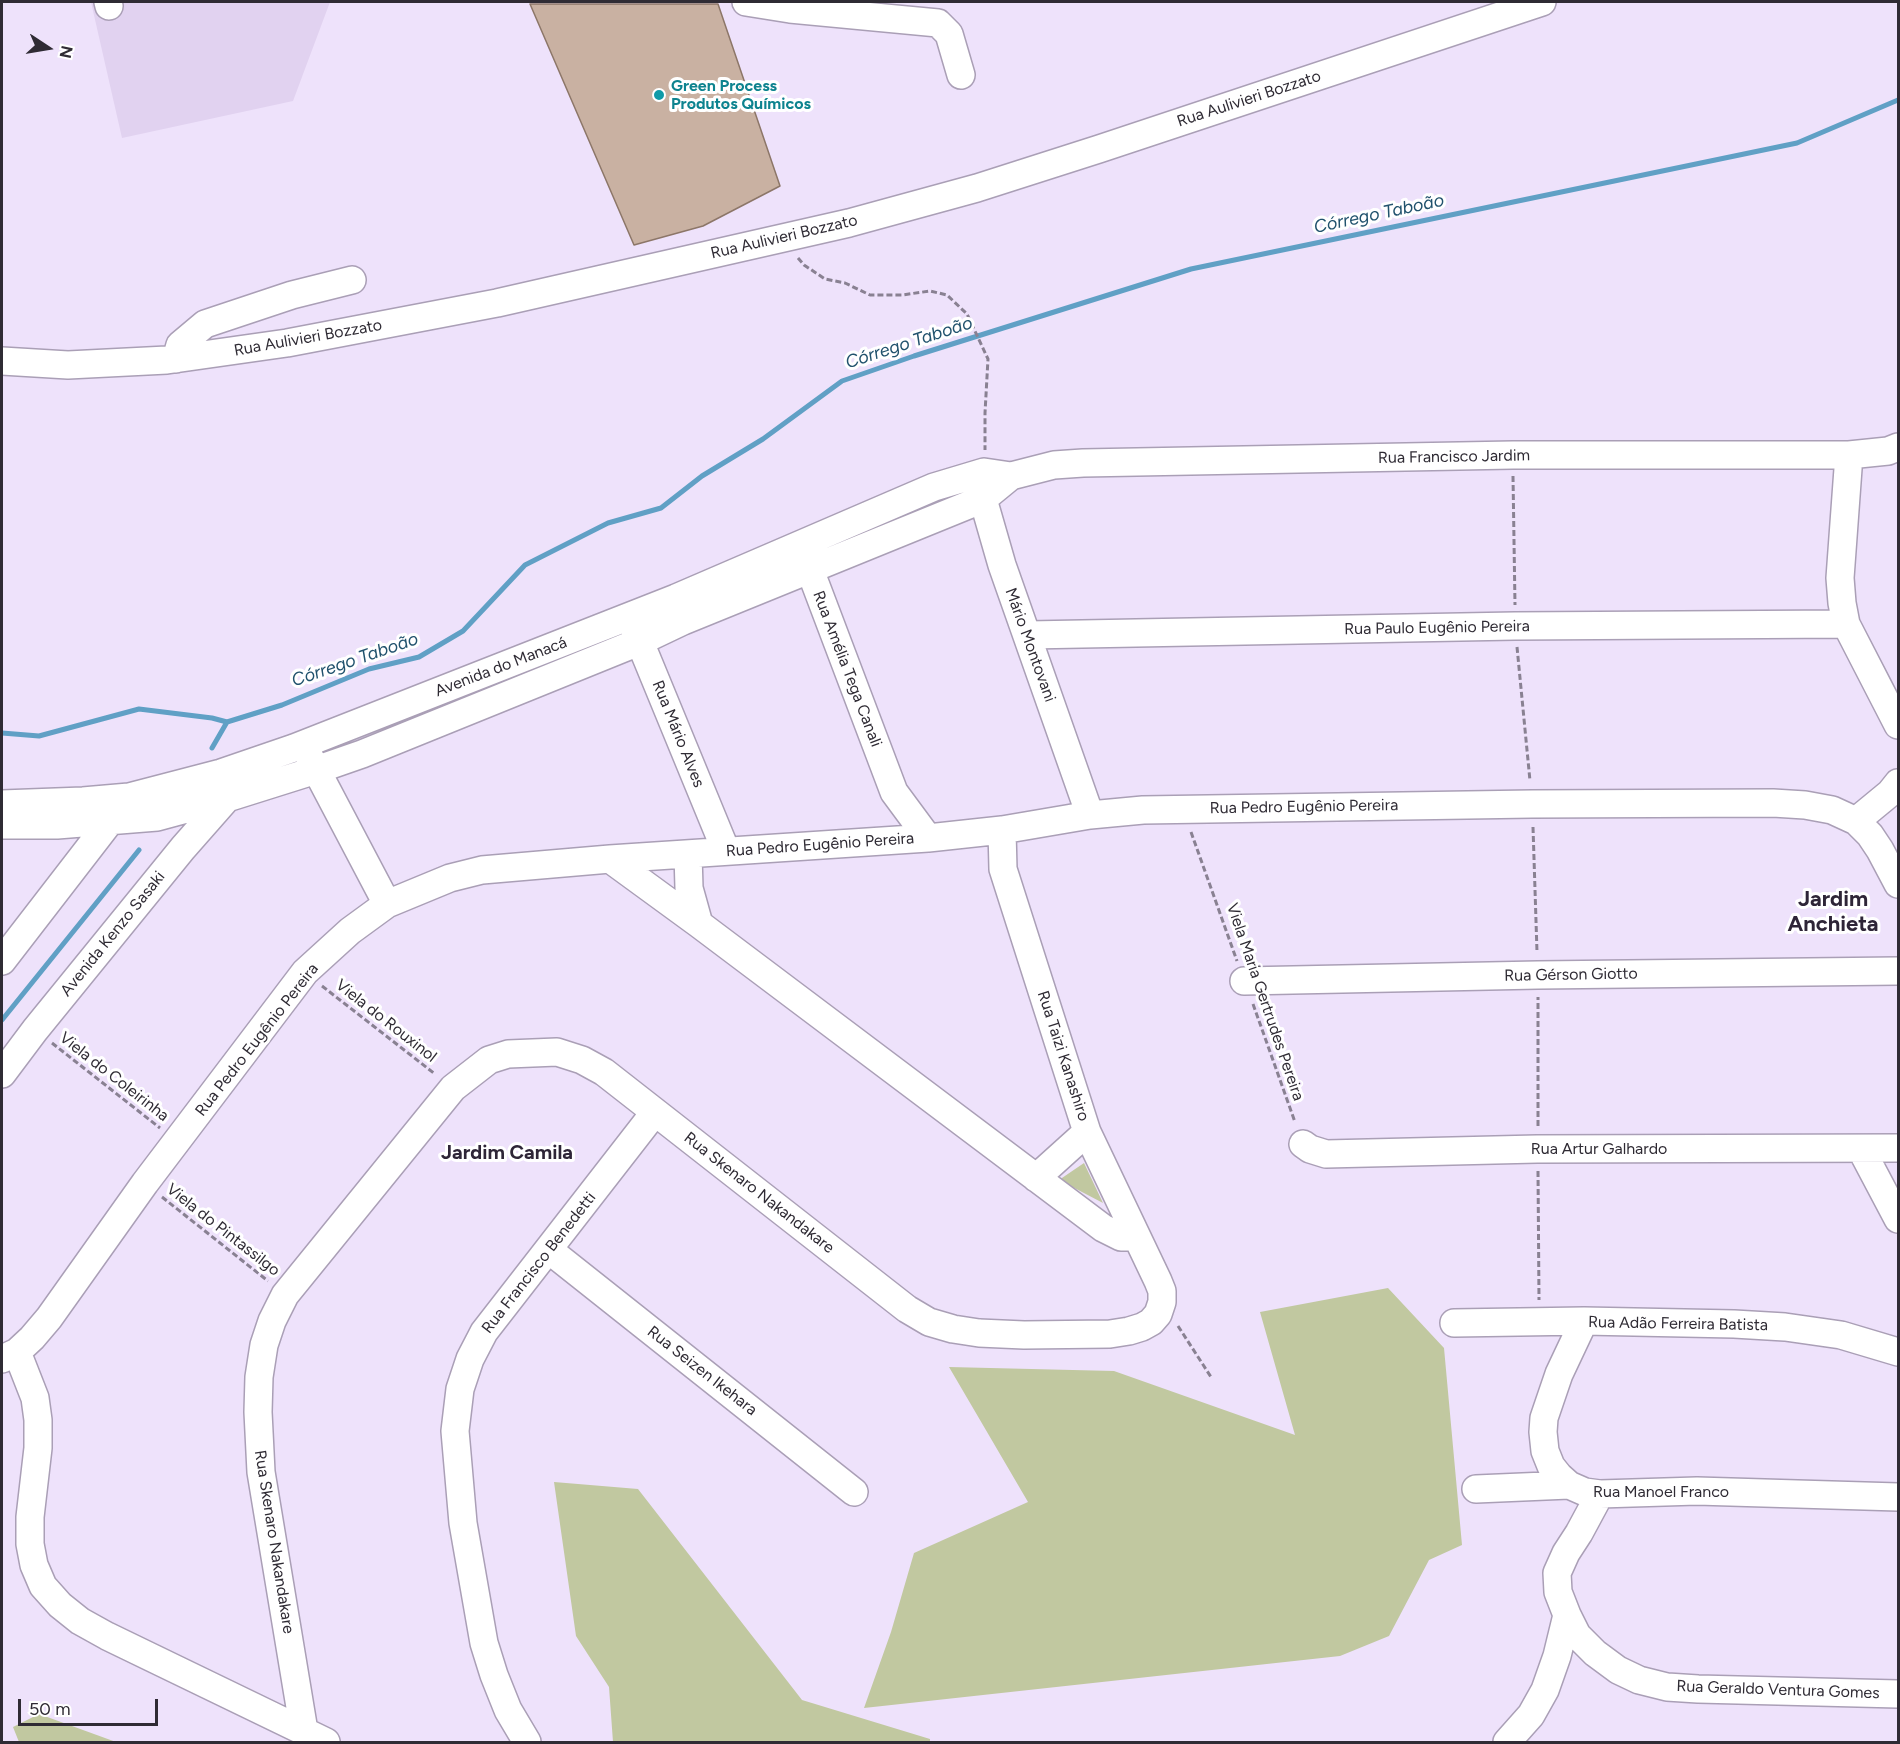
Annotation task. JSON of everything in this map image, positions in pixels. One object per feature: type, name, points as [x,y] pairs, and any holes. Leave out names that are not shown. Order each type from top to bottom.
[{"type":"street","points":[[746,2],[790,9],[938,23],[949,34],[961,75]]},
{"type":"street","name":"Rua Aulivieri Bozzato","points":[[2,361],[68,365],[176,359],[287,343],[497,303],[849,223],[977,188],[1542,2]]},
{"type":"street","points":[[176,359],[180,345],[205,324],[292,295],[352,280]]},
{"type":"street","name":"Rua Francisco Jardim","points":[[984,472],[1011,476],[1054,465],[1083,463],[1513,455],[1849,454],[1888,451],[1899,447]]},
{"type":"street","points":[[1849,454],[1840,578],[1842,603],[1846,624],[1899,725]]},
{"type":"street","name":"Mário Montovani","points":[[984,472],[983,499],[1002,566],[1090,815]]},
{"type":"street","name":"Avenida do Manacá","points":[[2,825],[57,825],[157,817],[227,798],[362,754],[641,641],[805,557],[934,487],[984,472]]},
{"type":"street","name":"Rua Francisco Jardim","points":[[983,499],[1011,476]]},
{"type":"street","name":"Avenida do Manacá","points":[[2,804],[129,797],[168,789],[221,773],[303,745],[629,617],[983,499]]},
{"type":"street","name":"Rua Amélia Tega Canali","points":[[805,557],[894,792],[928,838]]},
{"type":"street","name":"Rua Mário Alves","points":[[629,617],[641,641],[726,851]]},
{"type":"street","name":"Rua Paulo Eugênio Pereira","points":[[1028,635],[1515,626],[1846,624]]},
{"type":"street","points":[[303,745],[387,904]]},
{"type":"street","points":[[1899,783],[1856,821],[1880,849],[1899,884]]},
{"type":"street","points":[[168,789],[189,808],[189,824],[183,848]]},
{"type":"street","name":"Rua Amélia Tega Canali","points":[[891,841],[894,792]]},
{"type":"street","points":[[2,961],[129,797]]},
{"type":"street","name":"Avenida Kenzo Sasaki","points":[[2,1074],[183,848],[227,798]]},
{"type":"street","name":"Rua Pedro Eugênio Pereira","points":[[9,1356],[32,1338],[49,1318],[145,1183],[305,972],[351,931],[387,904],[450,878],[482,870],[610,859],[928,838],[1002,830],[1090,815],[1181,808],[1773,803],[1806,805],[1832,810],[1856,821]]},
{"type":"street","name":"Rua Taizi Kanashiro","points":[[1002,830],[1003,869],[1087,1132],[1136,1237]]},
{"type":"street","name":"Rua Taizi Kanashiro","points":[[974,833],[1003,869]]},
{"type":"street","points":[[688,854],[689,888],[699,924]]},
{"type":"street","points":[[610,859],[1103,1228],[1120,1237],[1136,1237],[1158,1281],[1162,1291],[1162,1302]]},
{"type":"street","name":"Rua Gérson Giotto","points":[[1244,981],[1899,971]]},
{"type":"street","name":"Rua Skenaro Nakandakare","points":[[315,1737],[261,1472],[258,1412],[259,1377],[264,1345],[272,1321],[285,1295],[453,1088],[489,1060],[508,1054],[557,1052],[582,1060],[604,1072],[907,1309],[929,1322],[979,1334],[1110,1334],[1129,1331],[1151,1322],[1158,1314],[1162,1302]]},
{"type":"street","name":"Rua Francisco Benedetti","points":[[527,1743],[505,1701],[484,1642],[463,1523],[455,1431],[460,1389],[474,1350],[484,1332],[655,1112]]},
{"type":"street","points":[[1036,1178],[1087,1132]]},
{"type":"street","name":"Rua Artur Galhardo","points":[[1303,1144],[1326,1154],[1537,1149],[1899,1148]]},
{"type":"street","points":[[1861,1149],[1899,1219]]},
{"type":"street","name":"Rua Seizen Ikehara","points":[[549,1250],[854,1492]]},
{"type":"street","name":"Rua Adão Ferreira Batista","points":[[1454,1323],[1584,1321],[1785,1327],[1841,1335],[1899,1352]]},
{"type":"street","name":"Rua Manoel Franco","points":[[1584,1321],[1558,1374],[1544,1418],[1545,1451],[1551,1466],[1569,1485],[1585,1492],[1600,1494],[1732,1492],[1899,1497]]},
{"type":"street","points":[[9,1356],[35,1398],[38,1448],[30,1517],[30,1544],[34,1565],[43,1586],[60,1605],[107,1636],[315,1737]]},
{"type":"street","points":[[1476,1489],[1569,1485]]},
{"type":"street","name":"Rua Geraldo Ventura Gomes","points":[[1600,1494],[1557,1573],[1558,1592],[1577,1635],[1595,1653],[1618,1670],[1648,1682],[1698,1689],[1899,1694]]},
{"type":"street","points":[[1507,1743],[1531,1715],[1545,1690],[1557,1656],[1567,1615]]},
{"type":"path","points":[[782,237],[804,265],[825,279],[846,283],[870,295],[902,295],[930,291],[947,295],[967,314],[988,359],[984,472]]},
{"type":"path","points":[[1513,455],[1515,626],[1532,804],[1538,975],[1539,1323]]},
{"type":"path","name":"Viela Maria Gertrudes Pereira","points":[[1181,808],[1205,868],[1303,1144]]},
{"type":"path","name":"Viela do Rouxinol","points":[[305,972],[453,1088]]},
{"type":"path","name":"Viela do Coleirinha","points":[[35,1030],[178,1142]]},
{"type":"path","name":"Viela do Pintassilgo","points":[[145,1183],[285,1295]]},
{"type":"path","points":[[1162,1302],[1211,1377]]},
{"type":"shaded area","points":[[91,2],[330,2],[293,101],[122,138]]},
{"type":"green space","points":[[1084,1163],[1103,1203],[1059,1180]]},
{"type":"green space","points":[[1388,1288],[1444,1348],[1462,1545],[1429,1560],[1389,1636],[1340,1656],[864,1708],[891,1632],[914,1553],[1028,1502],[949,1367],[1114,1371],[1295,1435],[1260,1312]]},
{"type":"green space","points":[[554,1482],[638,1489],[802,1700],[930,1739],[930,1742],[613,1742],[609,1687],[576,1636]]},
{"type":"green space","points":[[39,1714],[116,1742],[19,1742],[13,1727]]},
{"type":"building","name":"Green Process Produtos Químicos","points":[[530,4],[718,4],[780,186],[703,226],[634,245]]},
{"type":"waterway","name":"Córrego Taboão","points":[[2,733],[39,736],[139,709],[227,722],[282,705],[369,669],[419,657],[463,631],[525,565],[608,523],[661,508],[702,476],[763,439],[842,381],[914,356],[1191,269],[1797,143],[1898,100]]},
{"type":"waterway","points":[[212,748],[227,722]]},
{"type":"waterway","points":[[2,1020],[139,850]]},
{"type":"place","name":"Green Process Produtos Químicos","points":[[659,95]]},
{"type":"district","name":"Jardim Anchieta","points":[[1833,912]]},
{"type":"district","name":"Jardim Camila","points":[[507,1153]]}]
